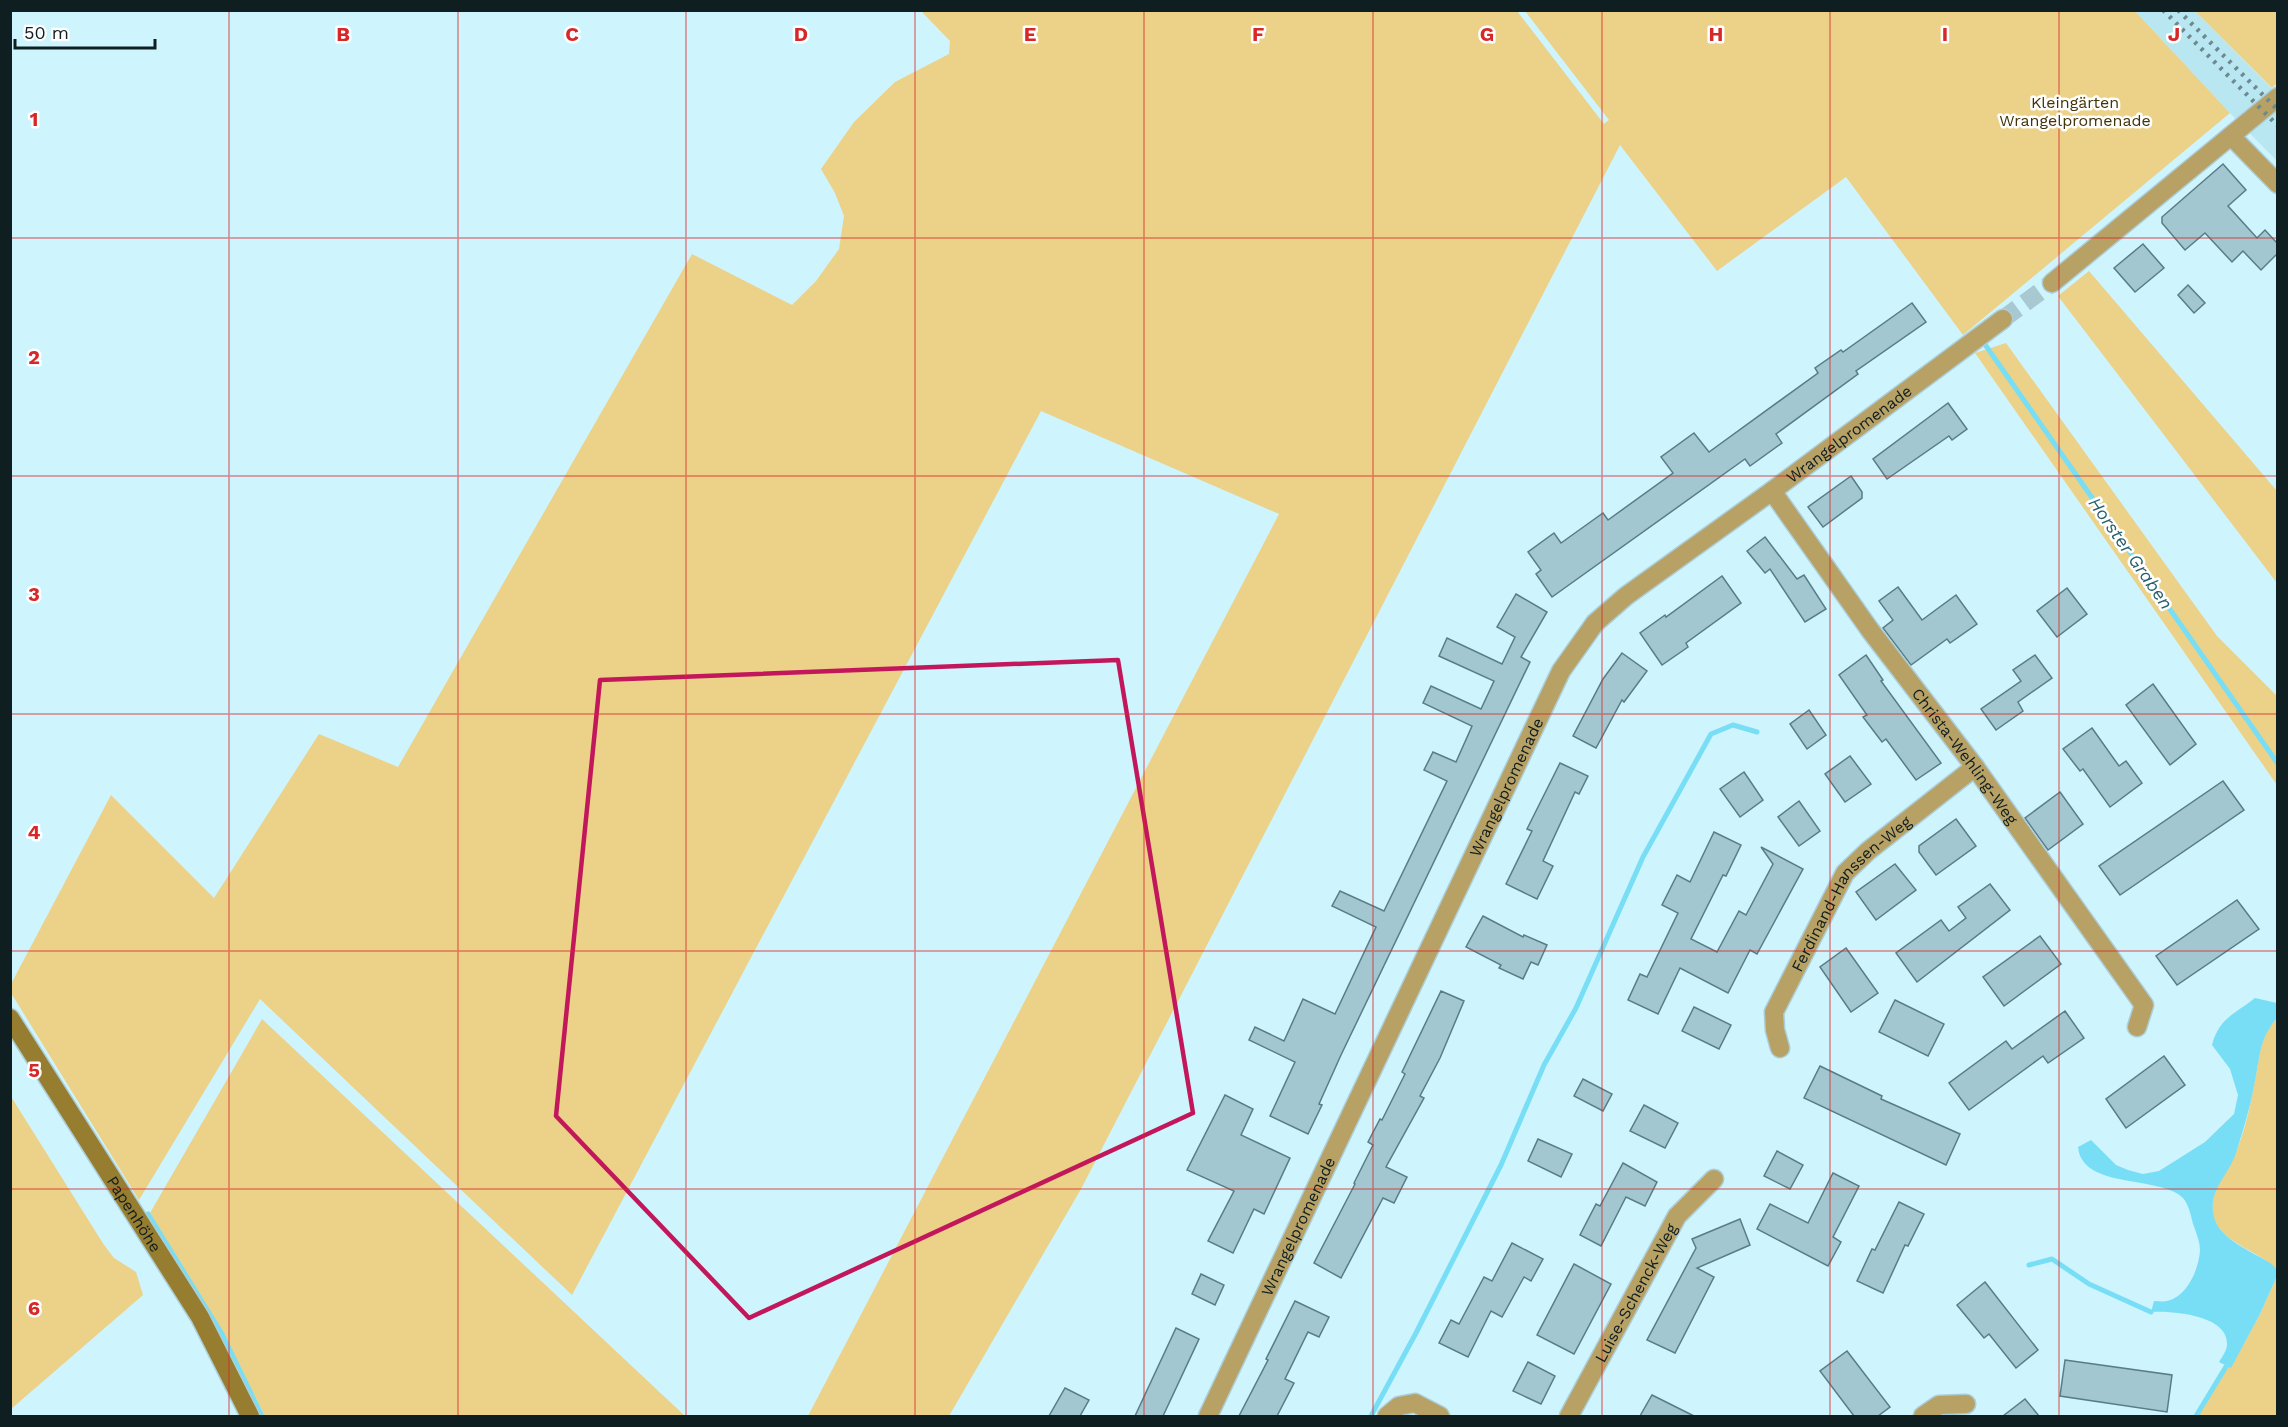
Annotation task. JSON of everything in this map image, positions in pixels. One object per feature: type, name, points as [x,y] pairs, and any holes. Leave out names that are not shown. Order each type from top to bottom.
[{"type":"main road","name":"Papenhöhe","points":[[10,1018],[200,1317],[250,1416]]},
{"type":"street","points":[[2052,283],[2274,100]]},
{"type":"street","points":[[2231,136],[2277,184]]},
{"type":"street","name":"Wrangelpromenade","points":[[1208,1416],[1561,671],[1595,623],[1626,596],[2003,320]]},
{"type":"street","name":"Christa-Wehling-Weg","points":[[1772,491],[1870,630],[1975,767],[2144,1005],[2137,1027]]},
{"type":"street","name":"Ferdinand-Hanssen-Weg","points":[[1780,1048],[1775,1030],[1774,1012],[1845,873],[1868,851],[1975,767]]},
{"type":"street","name":"Luise-Schenck-Weg","points":[[1569,1416],[1677,1216],[1714,1179]]},
{"type":"street","points":[[1387,1416],[1399,1406],[1414,1403],[1440,1416]]},
{"type":"street","points":[[1923,1416],[1939,1405],[1966,1404]]},
{"type":"highlighted area","points":[[1118,660],[1193,1113],[749,1318],[556,1116],[600,680]]},
{"type":"shaded area","points":[[2135,11],[2195,11],[2277,94],[2277,161],[2230,113]]},
{"type":"green space","name":"Kleingärten Wrangelpromenade","points":[[921,11],[1517,11],[1604,124],[1609,120],[1525,11],[2135,11],[2230,113],[1963,335],[1846,177],[1717,271],[1620,145],[1081,1189],[949,1416],[808,1416],[1279,514],[1041,411],[572,1295],[260,999],[139,1200],[11,993],[11,984],[111,795],[214,898],[319,734],[398,767],[692,254],[792,305],[816,281],[839,249],[844,216],[835,193],[821,169],[854,122],[895,82],[949,54],[950,41]]},
{"type":"green space","points":[[2195,11],[2277,11],[2277,83],[2272,88]]},
{"type":"green space","points":[[2089,271],[2277,491],[2277,583],[2058,296]]},
{"type":"green space","points":[[2006,343],[2217,636],[2277,696],[2277,785],[1975,353]]},
{"type":"green space","points":[[2277,1018],[2277,1270],[2228,1237],[2216,1223],[2212,1208],[2214,1195],[2233,1159],[2244,1128],[2263,1042]]},
{"type":"green space","points":[[262,1019],[685,1416],[265,1416],[223,1334],[150,1213]]},
{"type":"green space","points":[[10,1095],[104,1245],[114,1258],[136,1272],[143,1295],[11,1409]]},
{"type":"green space","points":[[2277,1276],[2277,1416],[2196,1416],[2227,1365],[2231,1367],[2260,1314]]},
{"type":"water","points":[[2255,998],[2277,1003],[2277,1018],[2263,1042],[2236,1153],[2216,1191],[2213,1208],[2214,1217],[2223,1233],[2273,1265],[2277,1270],[2277,1276],[2231,1368],[2219,1362],[2227,1345],[2225,1335],[2219,1327],[2209,1321],[2185,1314],[2151,1312],[2154,1301],[2167,1301],[2186,1288],[2197,1265],[2199,1244],[2190,1211],[2183,1198],[2158,1186],[2107,1176],[2093,1170],[2083,1161],[2078,1147],[2091,1140],[2116,1165],[2143,1174],[2159,1171],[2205,1142],[2234,1114],[2238,1095],[2230,1069],[2212,1045],[2215,1036],[2223,1022]]},
{"type":"building","points":[[2223,164],[2246,190],[2228,206],[2257,238],[2265,230],[2277,243],[2277,254],[2261,270],[2243,251],[2232,262],[2205,233],[2185,250],[2162,223],[2162,217]]},
{"type":"building","points":[[2143,244],[2164,268],[2135,292],[2114,268]]},
{"type":"building","points":[[2188,285],[2205,303],[2194,313],[2178,295]]},
{"type":"building","points":[[1912,303],[1926,322],[1856,371],[1858,374],[1776,434],[1782,443],[1750,466],[1745,459],[1552,597],[1536,574],[1541,570],[1528,552],[1554,533],[1561,543],[1603,513],[1608,520],[1673,473],[1661,457],[1694,433],[1709,452],[1818,373],[1815,368],[1841,350],[1843,352]]},
{"type":"building","points":[[1948,403],[1967,429],[1952,440],[1949,436],[1887,479],[1873,459]]},
{"type":"building","points":[[1851,476],[1862,492],[1862,498],[1823,527],[1808,507]]},
{"type":"building","points":[[1765,537],[1797,579],[1804,575],[1826,609],[1805,622],[1770,569],[1765,573],[1747,551]]},
{"type":"building","points":[[1722,576],[1741,603],[1686,643],[1688,647],[1662,665],[1640,633]]},
{"type":"building","points":[[1898,587],[1922,620],[1956,595],[1977,624],[1950,643],[1947,639],[1911,665],[1883,628],[1893,620],[1879,601]]},
{"type":"building","points":[[2067,588],[2087,614],[2057,637],[2037,611]]},
{"type":"building","points":[[1516,594],[1547,612],[1521,657],[1530,662],[1341,1055],[1308,1134],[1270,1116],[1295,1062],[1249,1040],[1255,1027],[1284,1041],[1303,999],[1335,1014],[1376,927],[1332,906],[1340,891],[1384,911],[1447,781],[1424,770],[1433,752],[1456,762],[1472,726],[1423,703],[1431,686],[1481,709],[1494,681],[1439,656],[1447,638],[1502,664],[1515,637],[1497,627]]},
{"type":"building","points":[[1622,653],[1647,671],[1624,702],[1622,700],[1596,748],[1573,736],[1603,679]]},
{"type":"building","points":[[1866,655],[1883,680],[1881,681],[1941,763],[1916,780],[1886,739],[1882,742],[1863,717],[1867,715],[1839,675]]},
{"type":"building","points":[[2035,655],[2052,678],[2018,702],[2023,711],[1996,730],[1981,709],[2021,681],[2013,670]]},
{"type":"building","points":[[2153,684],[2196,744],[2170,765],[2126,705]]},
{"type":"building","points":[[1809,710],[1826,735],[1807,749],[1790,724]]},
{"type":"building","points":[[2092,728],[2119,766],[2126,761],[2142,783],[2110,807],[2083,769],[2080,771],[2063,749]]},
{"type":"building","points":[[1850,756],[1871,784],[1845,802],[1825,774]]},
{"type":"building","points":[[1560,763],[1588,776],[1579,794],[1575,792],[1543,861],[1553,866],[1537,899],[1506,884],[1532,831],[1527,829]]},
{"type":"building","points":[[1744,772],[1763,800],[1740,817],[1720,789]]},
{"type":"building","points":[[2223,781],[2244,810],[2120,895],[2099,866]]},
{"type":"building","points":[[2060,792],[2083,824],[2048,850],[2025,818]]},
{"type":"building","points":[[1799,801],[1820,831],[1799,846],[1778,817]]},
{"type":"building","points":[[1956,819],[1976,846],[1936,875],[1919,852],[1919,846]]},
{"type":"building","points":[[1714,832],[1741,845],[1726,876],[1723,875],[1691,939],[1717,952],[1739,911],[1746,915],[1773,864],[1761,847],[1803,869],[1757,954],[1750,950],[1728,993],[1680,968],[1658,1014],[1628,1000],[1640,974],[1647,977],[1678,913],[1662,905],[1677,875],[1690,882]]},
{"type":"building","points":[[1895,864],[1916,890],[1876,920],[1856,892]]},
{"type":"building","points":[[1990,884],[2010,910],[1917,982],[1896,953],[1941,920],[1949,931],[1966,918],[1958,907]]},
{"type":"building","points":[[2237,900],[2259,929],[2177,985],[2156,956]]},
{"type":"building","points":[[1483,916],[1523,937],[1524,935],[1547,945],[1538,965],[1531,962],[1523,979],[1499,968],[1501,965],[1466,947]]},
{"type":"building","points":[[2040,936],[2061,964],[2004,1006],[1983,977]]},
{"type":"building","points":[[1846,948],[1878,993],[1851,1012],[1820,967]]},
{"type":"building","points":[[1441,991],[1464,1001],[1440,1058],[1420,1096],[1424,1098],[1386,1167],[1407,1177],[1394,1203],[1383,1198],[1341,1278],[1314,1263],[1355,1184],[1373,1145],[1368,1142],[1405,1074],[1402,1072]]},
{"type":"building","points":[[1895,1000],[1944,1024],[1928,1056],[1879,1032]]},
{"type":"building","points":[[1694,1007],[1731,1025],[1719,1049],[1682,1031]]},
{"type":"building","points":[[2065,1011],[2084,1038],[2048,1063],[2043,1056],[1969,1110],[1949,1083],[2006,1041],[2012,1049]]},
{"type":"building","points":[[2164,1056],[2185,1085],[2126,1128],[2106,1099]]},
{"type":"building","points":[[1820,1066],[1882,1096],[1881,1099],[1960,1134],[1946,1165],[1804,1098]]},
{"type":"building","points":[[1583,1079],[1612,1094],[1603,1111],[1574,1096]]},
{"type":"building","points":[[1225,1095],[1253,1109],[1241,1135],[1290,1158],[1264,1214],[1254,1209],[1233,1253],[1208,1241],[1234,1191],[1187,1170]]},
{"type":"building","points":[[1644,1105],[1678,1123],[1665,1148],[1630,1131]]},
{"type":"building","points":[[1538,1139],[1572,1154],[1561,1177],[1528,1161]]},
{"type":"building","points":[[1777,1151],[1803,1165],[1790,1189],[1764,1176]]},
{"type":"building","points":[[1623,1163],[1657,1182],[1645,1206],[1626,1197],[1601,1246],[1580,1235],[1596,1204],[1600,1206]]},
{"type":"building","points":[[1833,1173],[1859,1186],[1833,1237],[1841,1242],[1828,1266],[1757,1229],[1770,1204],[1808,1223]]},
{"type":"building","points":[[1899,1202],[1924,1214],[1908,1246],[1905,1245],[1883,1293],[1857,1281]]},
{"type":"building","points":[[1740,1219],[1750,1245],[1697,1268],[1714,1277],[1675,1353],[1647,1340],[1696,1248],[1692,1239]]},
{"type":"building","points":[[1512,1243],[1543,1259],[1531,1281],[1524,1277],[1502,1317],[1491,1311],[1468,1357],[1439,1343],[1451,1320],[1459,1324],[1484,1277],[1492,1281]]},
{"type":"building","points":[[1574,1264],[1611,1284],[1574,1354],[1537,1335]]},
{"type":"building","points":[[1201,1274],[1224,1285],[1215,1305],[1192,1294]]},
{"type":"building","points":[[1985,1282],[2038,1350],[2016,1368],[1989,1334],[1984,1338],[1957,1305]]},
{"type":"building","points":[[1295,1301],[1329,1317],[1319,1337],[1308,1332],[1285,1379],[1294,1383],[1277,1416],[1239,1416],[1268,1360],[1266,1359]]},
{"type":"building","points":[[1176,1328],[1199,1339],[1163,1416],[1135,1416]]},
{"type":"building","points":[[1847,1351],[1890,1407],[1878,1416],[1854,1416],[1820,1371]]},
{"type":"building","points":[[2065,1360],[2172,1375],[2167,1412],[2060,1396]]},
{"type":"building","points":[[1528,1362],[1555,1376],[1541,1404],[1513,1391]]},
{"type":"building","points":[[1065,1388],[1089,1400],[1080,1416],[1049,1416]]},
{"type":"building","points":[[1652,1395],[1694,1416],[1640,1416]]},
{"type":"building","points":[[2025,1399],[2039,1416],[2003,1416]]},
{"type":"waterway","name":"Horster Graben","points":[[1984,343],[2278,764]]},
{"type":"waterway","points":[[1371,1416],[1501,1165],[1544,1065],[1576,1008],[1643,857],[1711,734],[1733,725],[1757,732]]},
{"type":"waterway","points":[[148,1214],[222,1334],[262,1416]]},
{"type":"waterway","points":[[2029,1265],[2052,1259],[2089,1284],[2151,1312]]},
{"type":"waterway","points":[[2196,1416],[2227,1365]]},
{"type":"tunnel","points":[[2003,319],[2052,283]]},
{"type":"railway","points":[[2163,10],[2278,126]]},
{"type":"railway","points":[[2178,10],[2278,110]]}]
